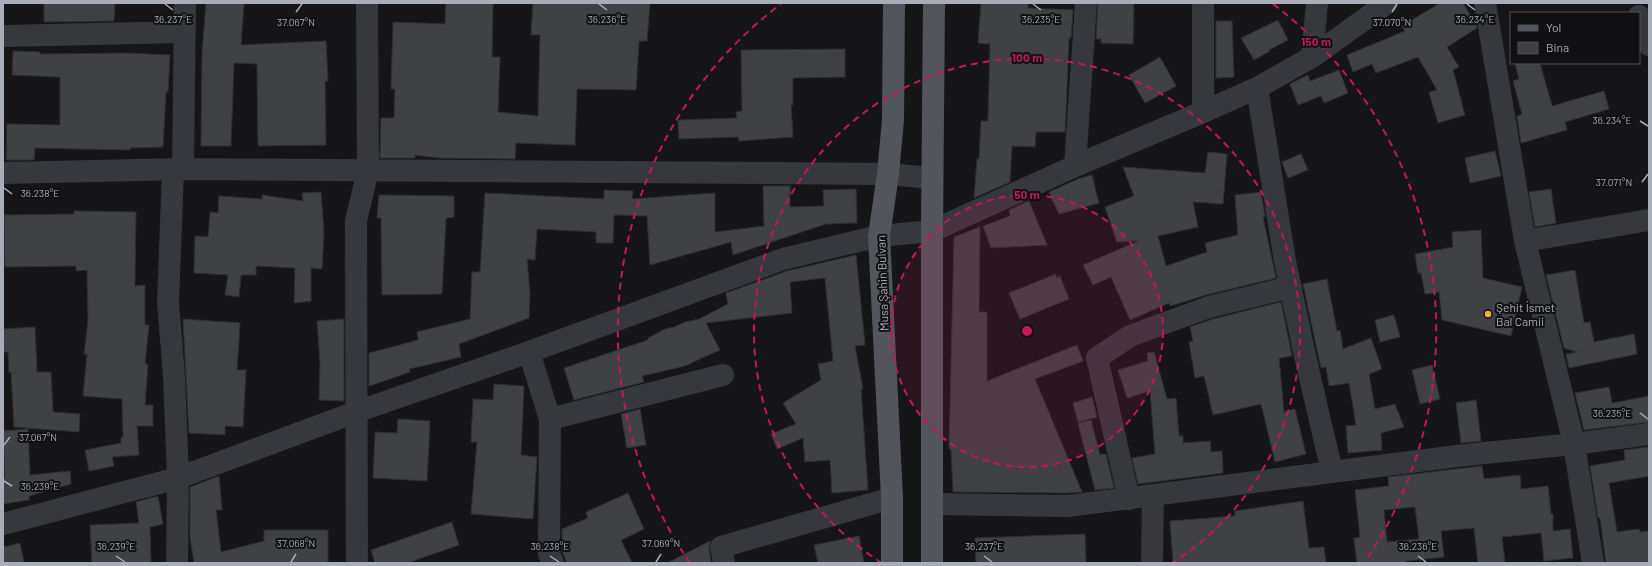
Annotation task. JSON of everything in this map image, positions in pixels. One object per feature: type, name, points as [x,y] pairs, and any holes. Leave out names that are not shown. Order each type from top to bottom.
[{"type":"main road","name":"Musa Şahin Bulvarı","points":[[892,563],[892,498],[879,236],[888,174],[892,120],[894,3]]},
{"type":"main road","points":[[932,563],[932,178],[934,3]]},
{"type":"street","points":[[177,563],[178,478],[174,375],[168,303],[178,169],[185,3]]},
{"type":"street","points":[[357,563],[356,221],[368,170],[367,3]]},
{"type":"street","points":[[1075,166],[1086,3]]},
{"type":"street","points":[[1203,3],[1203,112]]},
{"type":"street","points":[[1312,57],[1317,3]]},
{"type":"street","points":[[3,524],[178,478],[356,412],[529,352],[783,258],[879,236],[932,231],[1075,166],[1257,88],[1312,57],[1387,3]]},
{"type":"street","points":[[1485,3],[1525,241],[1574,444],[1593,563]]},
{"type":"street","points":[[1640,19],[1649,45]]},
{"type":"street","points":[[3,36],[184,32]]},
{"type":"street","points":[[1257,88],[1291,287],[1332,472]]},
{"type":"street","points":[[3,173],[178,169],[368,170],[888,174],[932,178]]},
{"type":"street","points":[[1525,241],[1649,220]]},
{"type":"street","points":[[1129,499],[1097,358],[1130,336],[1202,310],[1291,287]]},
{"type":"street","points":[[529,352],[550,419],[549,554],[553,563]]},
{"type":"street","points":[[550,419],[723,375]]},
{"type":"street","points":[[932,504],[1068,506],[1465,455],[1574,444],[1649,434]]},
{"type":"street","points":[[1152,563],[1153,496]]},
{"type":"street","points":[[724,563],[721,547],[892,498]]},
{"type":"building","points":[[44,3],[115,3],[114,21],[44,22]]},
{"type":"building","points":[[206,3],[244,3],[241,45],[326,41],[328,81],[325,81],[326,145],[258,146],[257,64],[234,63],[231,146],[201,146],[202,54]]},
{"type":"building","points":[[446,3],[493,3],[492,57],[500,57],[498,112],[538,116],[540,35],[531,35],[533,3],[650,3],[647,41],[639,41],[636,90],[577,89],[575,145],[516,143],[515,159],[439,158],[415,155],[415,158],[380,158],[381,118],[394,118],[395,89],[391,89],[393,22],[445,24]]},
{"type":"building","points":[[981,3],[1028,3],[1028,8],[1073,10],[1071,38],[1069,38],[1065,132],[1036,132],[1035,147],[1012,146],[1010,182],[974,198],[977,159],[979,159],[981,121],[988,121],[990,44],[978,43]]},
{"type":"building","points":[[1098,3],[1134,3],[1133,44],[1101,43],[1101,39],[1096,39]]},
{"type":"building","points":[[1440,3],[1463,3],[1477,28],[1447,47],[1459,67],[1453,70],[1465,115],[1438,123],[1429,92],[1437,90],[1418,57],[1376,73],[1372,64],[1353,72],[1347,55],[1405,31],[1402,26]]},
{"type":"building","points":[[1278,20],[1288,40],[1254,60],[1241,38]]},
{"type":"building","points":[[1216,21],[1232,21],[1234,77],[1216,78]]},
{"type":"building","points":[[845,49],[845,77],[793,78],[793,105],[791,105],[793,137],[739,141],[738,137],[679,139],[678,120],[737,118],[736,112],[742,111],[741,50]]},
{"type":"building","points":[[13,51],[40,52],[40,54],[127,53],[170,55],[163,147],[130,148],[130,150],[35,148],[34,160],[6,160],[7,124],[60,125],[60,77],[12,75]]},
{"type":"building","points":[[1160,57],[1176,86],[1145,103],[1129,75]]},
{"type":"building","points":[[1515,64],[1540,64],[1552,106],[1604,91],[1609,109],[1565,122],[1567,130],[1521,143],[1517,116],[1522,114],[1513,81],[1519,79]]},
{"type":"building","points":[[1339,70],[1348,93],[1324,103],[1321,96],[1298,105],[1290,84],[1308,75],[1310,81]]},
{"type":"building","points":[[1495,151],[1501,176],[1470,183],[1465,158]]},
{"type":"building","points":[[1208,152],[1227,154],[1223,204],[1193,202],[1198,227],[1158,236],[1166,266],[1207,252],[1205,243],[1238,235],[1235,195],[1261,192],[1265,217],[1263,217],[1276,278],[1206,295],[1170,306],[1169,303],[1130,320],[1111,277],[1093,285],[1083,265],[1138,241],[1117,242],[1105,207],[1134,196],[1123,167],[1205,173]]},
{"type":"building","points":[[1301,154],[1308,170],[1288,178],[1282,162]]},
{"type":"building","points":[[1092,175],[1099,203],[1059,214],[1049,192],[1078,179]]},
{"type":"building","points":[[763,186],[790,186],[790,207],[824,206],[823,190],[856,189],[857,223],[826,224],[733,255],[731,242],[650,265],[647,216],[614,215],[613,243],[596,243],[596,232],[537,229],[535,260],[527,259],[530,293],[529,318],[459,344],[461,357],[409,369],[410,372],[369,386],[369,353],[418,340],[417,332],[470,319],[472,272],[480,272],[485,193],[604,199],[604,190],[633,191],[632,199],[715,193],[715,232],[764,226]]},
{"type":"building","points":[[1551,189],[1556,223],[1535,227],[1529,192]]},
{"type":"building","points":[[321,192],[324,232],[322,269],[311,268],[311,301],[294,303],[295,268],[256,266],[256,275],[241,275],[239,297],[225,295],[228,275],[194,273],[195,236],[208,237],[210,212],[218,213],[219,196],[262,199],[262,195],[303,201],[302,193]]},
{"type":"building","points":[[379,195],[454,196],[454,217],[446,218],[442,294],[382,295],[381,218],[377,218]]},
{"type":"building","points":[[1029,201],[1047,245],[991,248],[983,226],[1010,216],[1009,210]]},
{"type":"building","points":[[74,211],[136,212],[135,286],[145,285],[145,325],[149,325],[145,364],[148,364],[145,405],[153,405],[153,426],[137,426],[139,455],[112,457],[114,466],[89,471],[85,450],[121,443],[121,438],[123,437],[122,399],[83,396],[87,354],[84,354],[88,321],[87,270],[76,271],[76,266],[5,267],[4,215],[74,214]]},
{"type":"building","points":[[980,227],[979,312],[987,312],[987,381],[1077,345],[1083,361],[1035,379],[1082,492],[953,492],[951,449],[949,449],[954,237]]},
{"type":"building","points":[[1481,230],[1483,278],[1522,287],[1511,336],[1442,320],[1439,292],[1425,294],[1421,273],[1418,273],[1415,254],[1453,247],[1452,232]]},
{"type":"building","points":[[856,255],[865,345],[855,346],[863,389],[861,389],[868,490],[832,493],[830,460],[805,462],[803,438],[777,449],[771,434],[796,424],[783,403],[821,380],[818,364],[833,361],[825,278],[790,282],[792,313],[706,323],[720,350],[685,366],[642,376],[644,382],[574,400],[564,368],[648,340],[648,338],[665,329],[699,319],[728,304],[726,293],[787,271]]},
{"type":"building","points":[[1575,270],[1584,323],[1590,322],[1594,342],[1634,334],[1637,354],[1569,368],[1566,354],[1577,352],[1564,348],[1546,275]]},
{"type":"building","points":[[1056,274],[1056,278],[1060,276],[1069,299],[1020,319],[1009,293]]},
{"type":"building","points":[[1327,279],[1337,331],[1340,330],[1343,349],[1371,338],[1382,369],[1369,374],[1375,409],[1395,404],[1404,427],[1381,433],[1382,450],[1348,453],[1346,426],[1356,425],[1349,383],[1329,386],[1326,367],[1321,368],[1303,284]]},
{"type":"building","points":[[1281,302],[1292,356],[1279,358],[1284,412],[1295,409],[1306,454],[1275,462],[1261,404],[1213,415],[1204,376],[1195,378],[1189,342],[1193,341],[1190,327],[1213,319]]},
{"type":"building","points":[[1394,315],[1400,337],[1380,342],[1375,320]]},
{"type":"building","points":[[183,319],[240,323],[237,370],[246,370],[243,427],[225,426],[225,435],[189,433]]},
{"type":"building","points":[[344,319],[344,401],[319,400],[320,363],[317,321]]},
{"type":"building","points":[[35,327],[37,372],[51,372],[53,412],[80,414],[79,432],[14,427],[11,372],[9,373],[8,352],[3,352],[3,329]]},
{"type":"building","points":[[1154,352],[1167,399],[1176,398],[1179,436],[1183,436],[1183,443],[1210,441],[1211,452],[1222,451],[1223,473],[1138,484],[1132,458],[1155,454],[1150,391],[1127,398],[1118,370],[1148,361],[1147,353]]},
{"type":"building","points":[[1432,365],[1440,399],[1420,404],[1412,370]]},
{"type":"building","points":[[494,384],[524,386],[521,455],[537,457],[533,519],[471,514],[477,442],[471,442],[473,399],[493,400]]},
{"type":"building","points":[[1609,387],[1612,403],[1649,396],[1649,422],[1584,430],[1575,393]]},
{"type":"building","points":[[1092,397],[1097,417],[1078,422],[1073,403]]},
{"type":"building","points":[[1476,400],[1481,441],[1461,443],[1456,403]]},
{"type":"building","points":[[640,409],[646,445],[627,448],[621,414]]},
{"type":"building","points":[[398,419],[430,421],[427,481],[373,478],[375,432],[397,433]]},
{"type":"building","points":[[1091,420],[1100,455],[1106,454],[1114,488],[1095,490],[1078,423]]},
{"type":"building","points":[[28,429],[30,475],[70,471],[71,484],[29,496],[29,500],[3,504],[3,478],[5,477],[3,431]]},
{"type":"building","points":[[1649,447],[1649,476],[1609,483],[1617,532],[1639,529],[1640,532],[1649,531],[1649,563],[1606,563],[1600,518],[1598,518],[1590,466],[1625,460],[1624,450]]},
{"type":"building","points":[[1482,466],[1484,479],[1520,475],[1521,489],[1548,486],[1551,514],[1553,514],[1553,531],[1570,529],[1573,558],[1544,561],[1541,533],[1502,537],[1505,563],[1478,563],[1474,528],[1441,531],[1444,557],[1406,561],[1406,563],[1357,563],[1354,538],[1360,537],[1355,490],[1389,486],[1388,477]],"holes":[[[1415,507],[1419,539],[1387,542],[1384,510]]]},
{"type":"building","points":[[219,476],[222,510],[216,510],[221,552],[264,541],[264,530],[328,530],[328,563],[194,563],[190,537],[190,487]]},
{"type":"building","points":[[628,493],[644,529],[621,540],[632,563],[567,563],[562,551],[562,529],[588,518],[586,512]]},
{"type":"building","points":[[158,496],[163,524],[150,527],[151,563],[92,563],[90,525],[139,523],[136,502]]},
{"type":"building","points":[[1303,501],[1309,548],[1324,547],[1326,563],[1173,563],[1170,521],[1235,516],[1235,511]]},
{"type":"building","points":[[452,522],[459,545],[407,563],[375,563],[371,550]]},
{"type":"building","points":[[1085,534],[1086,563],[976,563],[975,538]]},
{"type":"building","points":[[859,536],[864,563],[818,563],[814,545]]},
{"type":"building","points":[[710,541],[709,549],[711,563],[667,563]]},
{"type":"building","points":[[20,543],[24,563],[3,563],[3,547]]},
{"type":"place","name":"Şehit İsmet Bal Camii","points":[[1488,314]]}]
